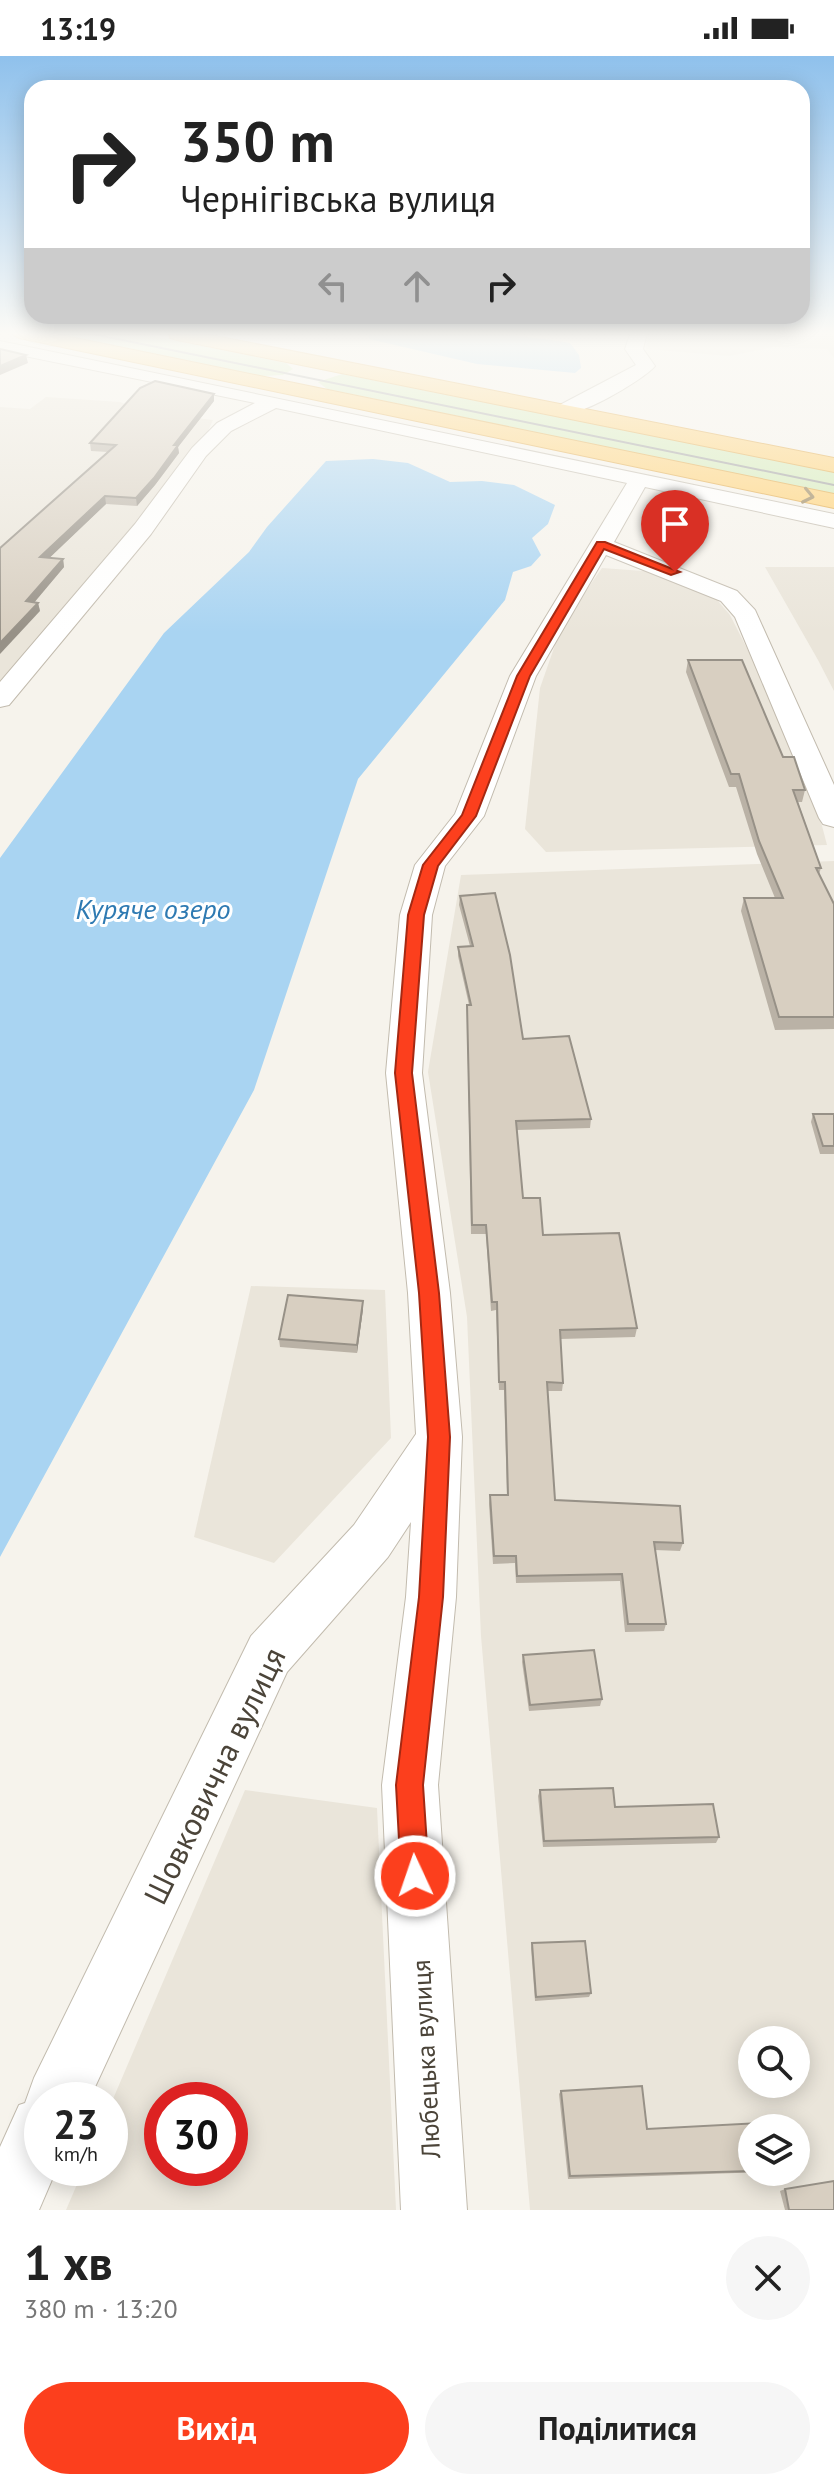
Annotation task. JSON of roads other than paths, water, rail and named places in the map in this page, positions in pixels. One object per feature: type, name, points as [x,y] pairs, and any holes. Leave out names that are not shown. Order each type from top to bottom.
[{"type":"highway","points":[[449,433],[618,470],[834,501]]},
{"type":"highway","points":[[671,433],[834,465]]},
{"type":"street","points":[[0,699],[143,529],[199,452],[218,433]]},
{"type":"street","points":[[618,470],[834,521]]},
{"type":"street","name":"Любецька вулиця","points":[[434,2210],[410,1785],[431,1597],[439,1437],[429,1293],[404,1073],[416,915],[430,865],[469,816],[523,676],[601,545],[618,470]]},
{"type":"street","points":[[601,545],[729,596],[746,615],[834,818]]},
{"type":"street","name":"Шовковична вулиця","points":[[65,2082],[269,1654],[371,1541],[439,1437]]},
{"type":"street","points":[[5,2210],[24,2168]]},
{"type":"water","name":"Куряче озеро","points":[[373,459],[408,463],[450,482],[482,481],[514,485],[555,505],[548,524],[532,538],[541,555],[531,566],[513,572],[505,600],[358,779],[254,1090],[0,1557],[0,858],[164,633],[249,552],[267,527],[326,461]]},
{"type":"tram line","points":[[576,433],[834,485]]}]
